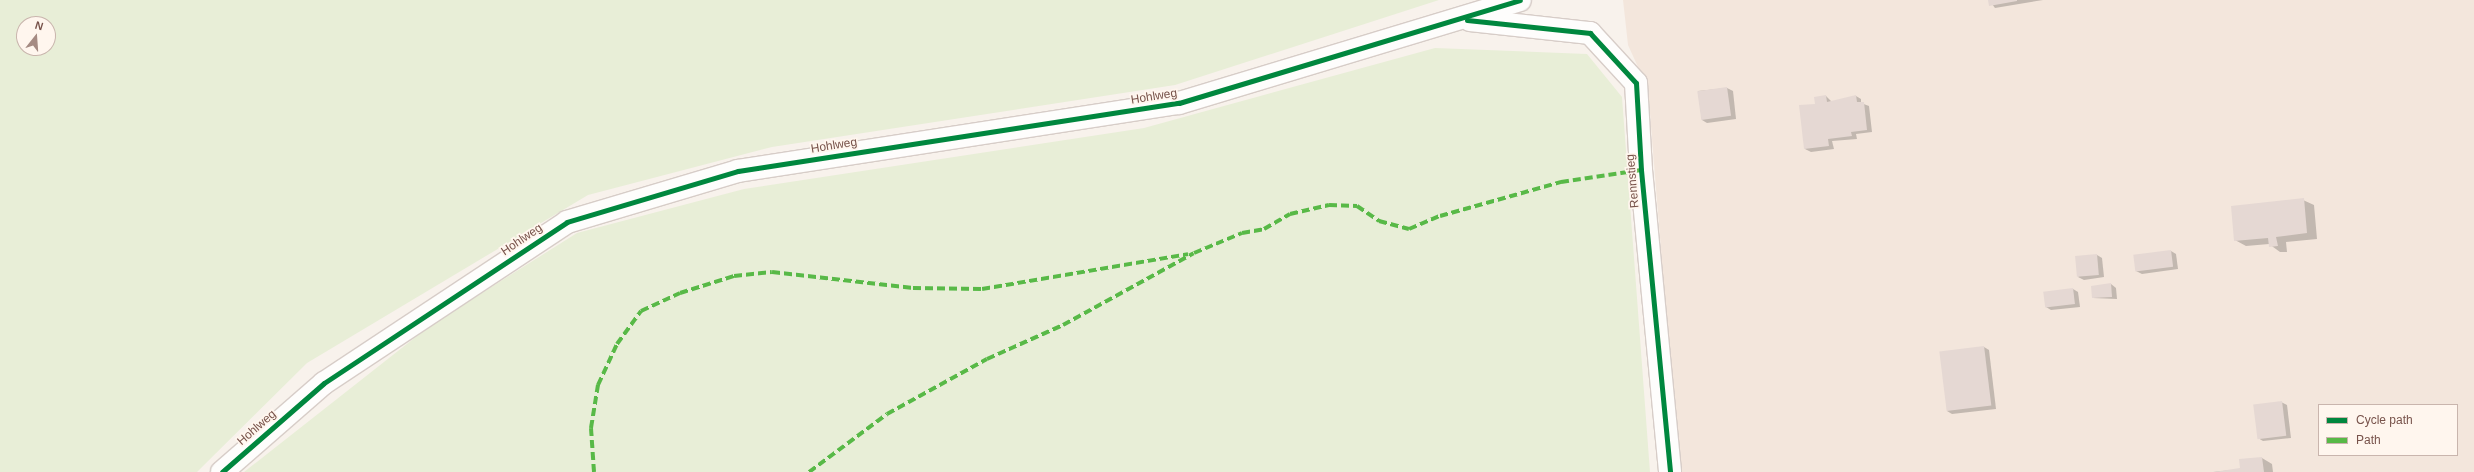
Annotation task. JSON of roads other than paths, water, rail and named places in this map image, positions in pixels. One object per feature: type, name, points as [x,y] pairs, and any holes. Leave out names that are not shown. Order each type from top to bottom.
[{"type":"street","points":[[1463,19],[1480,0]]},
{"type":"street","name":"Hohlweg","points":[[222,472],[324,383],[567,222],[738,171],[1179,103],[1463,19],[1520,0]]},
{"type":"street","name":"Rennstieg","points":[[1463,19],[1590,33],[1636,83],[1641,170],[1670,472]]}]
